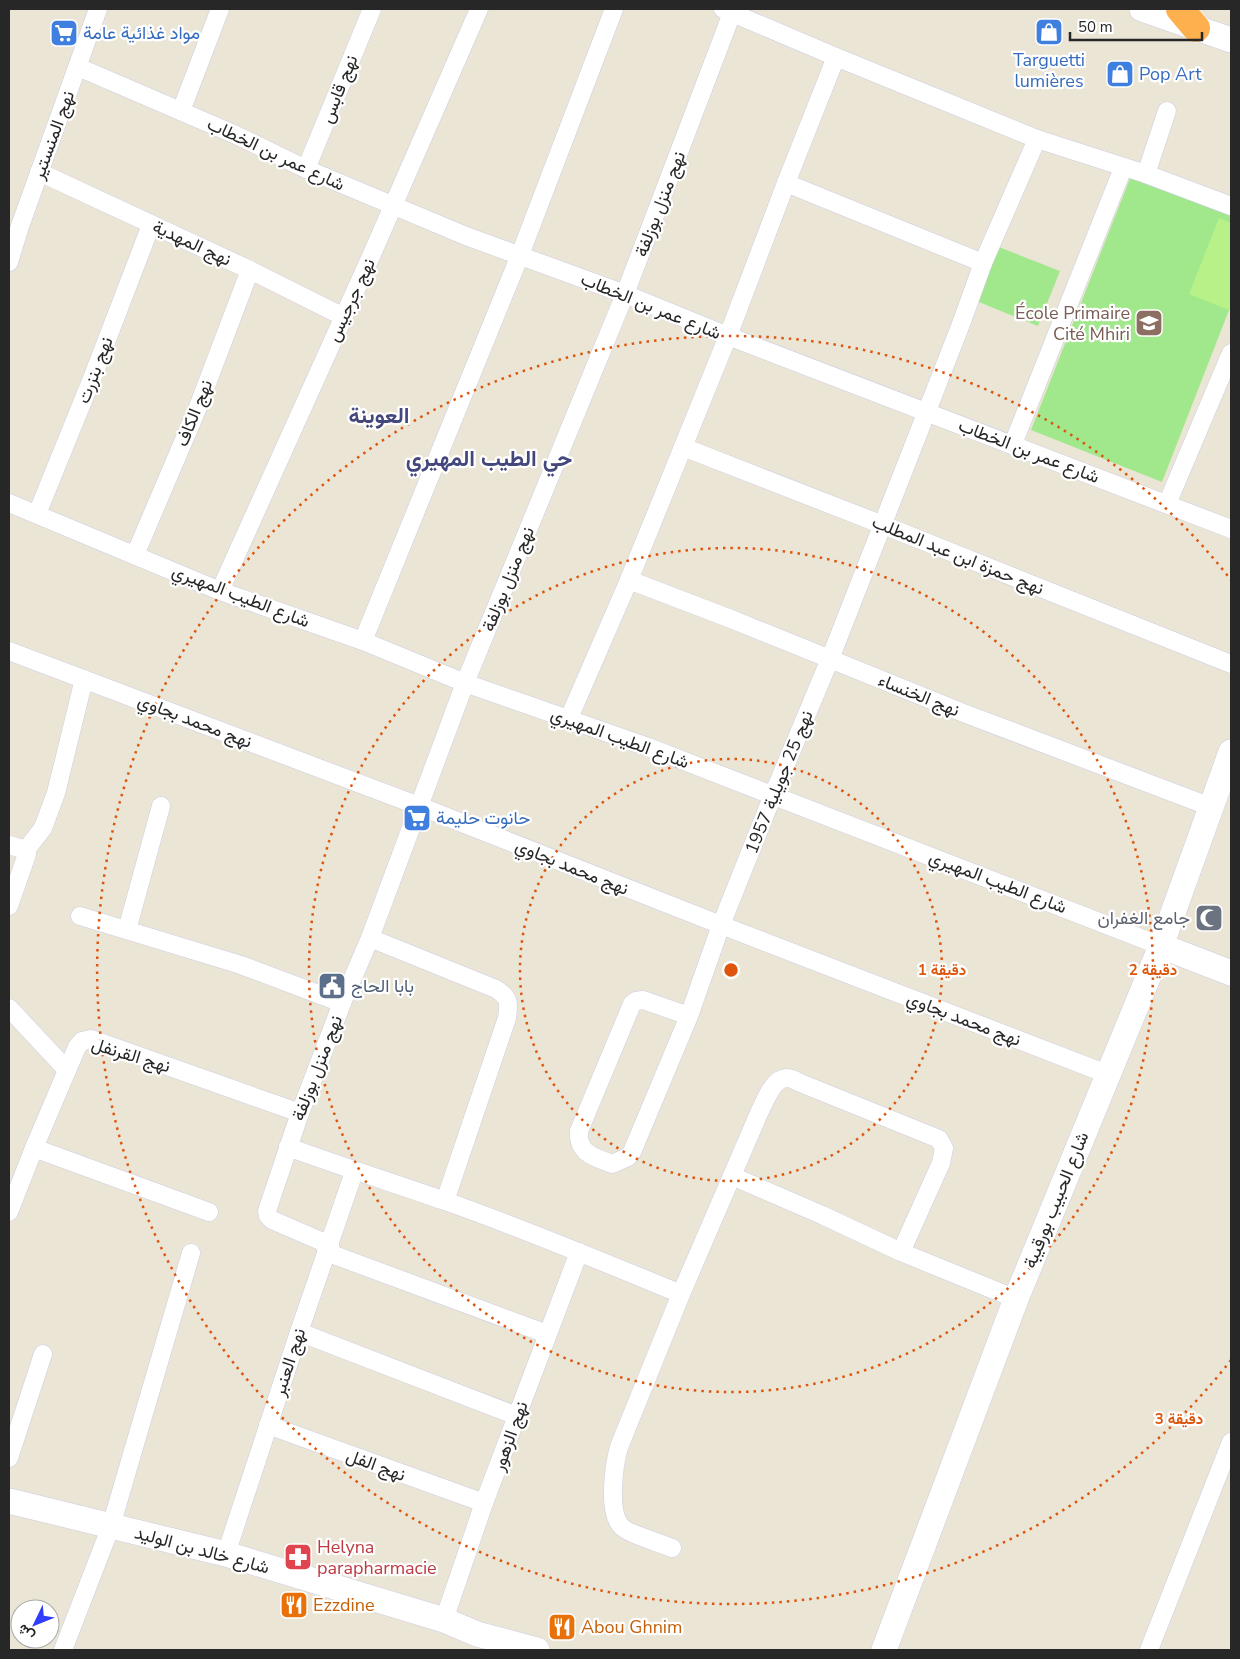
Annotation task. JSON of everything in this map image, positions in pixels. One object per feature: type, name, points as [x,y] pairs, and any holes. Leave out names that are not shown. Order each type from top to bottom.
[{"type":"street","name":"نهج المنستير","points":[[9,262],[14,223],[40,172],[98,9]]},
{"type":"street","points":[[180,111],[220,9]]},
{"type":"street","name":"نهج قابس","points":[[306,170],[372,9]]},
{"type":"street","name":"نهج جرجيس","points":[[220,591],[480,9]]},
{"type":"street","points":[[363,641],[520,255],[614,9]]},
{"type":"street","points":[[1142,9],[1188,18],[1231,40]]},
{"type":"street","points":[[727,11],[1037,139],[1146,174],[1231,206]]},
{"type":"street","name":"نهج منزل بوزلفة","points":[[328,1249],[272,1220],[268,1216],[267,1211],[300,1113],[342,1003],[370,938],[465,684],[625,294],[727,11]]},
{"type":"street","points":[[569,718],[629,580],[728,336],[836,57]]},
{"type":"street","name":"شارع عمر بن الخطاب","points":[[78,67],[236,135],[306,170],[393,206],[1231,529]]},
{"type":"street","points":[[1146,174],[1167,111]]},
{"type":"street","name":"نهج 25 جويلية 1957","points":[[689,1016],[643,1000],[632,1004],[579,1131],[578,1139],[581,1147],[587,1154],[612,1164],[628,1157],[632,1152],[689,1016],[721,926],[883,525],[983,263],[1037,139]]},
{"type":"street","points":[[1013,444],[1123,168]]},
{"type":"street","name":"نهج المهدية","points":[[40,172],[250,270],[344,317]]},
{"type":"street","points":[[786,183],[983,263]]},
{"type":"street","name":"نهج بنزرت","points":[[37,514],[151,225]]},
{"type":"street","name":"نهج الكاف","points":[[135,554],[198,407],[250,270]]},
{"type":"street","points":[[1167,504],[1231,353]]},
{"type":"street","name":"نهج حمزة ابن عبد المطلب","points":[[683,447],[1231,664]]},
{"type":"street","name":"شارع الطيب المهيري","points":[[9,503],[220,591],[363,641],[465,684],[569,718],[773,795],[1231,973]]},
{"type":"street","name":"نهج الخنساء","points":[[629,580],[966,714],[1211,807]]},
{"type":"street","name":"نهج محمد بجاوي","points":[[9,651],[419,806],[721,926],[1107,1074]]},
{"type":"street","points":[[9,906],[27,854],[26,850],[42,828],[56,793],[84,679]]},
{"type":"street","name":"شارع الحبيب بورقيبة","points":[[884,1650],[1016,1299],[1161,946],[1231,752]]},
{"type":"street","points":[[127,930],[161,806]]},
{"type":"street","points":[[9,845],[26,850]]},
{"type":"street","points":[[80,916],[241,965],[342,1003]]},
{"type":"street","points":[[370,938],[496,989],[506,995],[508,1004],[506,1018],[445,1201]]},
{"type":"street","points":[[9,1008],[66,1070]]},
{"type":"street","name":"نهج القرنفل","points":[[9,1212],[77,1046],[82,1041],[90,1038],[300,1113]]},
{"type":"street","points":[[672,1548],[623,1528],[616,1520],[613,1508],[615,1460],[681,1294],[759,1113],[770,1091],[780,1080],[788,1078],[939,1139],[944,1148],[941,1163],[901,1252]]},
{"type":"street","points":[[34,1148],[209,1212]]},
{"type":"street","points":[[288,1148],[354,1172],[445,1201],[579,1252],[681,1294]]},
{"type":"street","name":"نهج العنبر","points":[[226,1554],[354,1172]]},
{"type":"street","points":[[732,1176],[901,1252],[1016,1299]]},
{"type":"street","points":[[328,1249],[547,1334]]},
{"type":"street","name":"نهج الزهور","points":[[444,1620],[484,1503],[579,1252]]},
{"type":"street","points":[[63,1650],[111,1526],[191,1253]]},
{"type":"street","points":[[299,1332],[517,1416]]},
{"type":"street","points":[[9,1458],[43,1354]]},
{"type":"street","name":"نهج الفل","points":[[268,1425],[484,1503]]},
{"type":"street","points":[[1149,1650],[1231,1442]]},
{"type":"street","name":"شارع خالد بن الوليد","points":[[9,1501],[226,1554],[444,1620],[474,1642],[537,1650]]},
{"type":"green space","name":"École Primaire Cité Mhiri","points":[[1131,176],[1231,215],[1231,305],[1162,482],[1031,430]]},
{"type":"green space","points":[[1219,218],[1231,223],[1231,305],[1229,310],[1189,294]]},
{"type":"green space","points":[[996,246],[1060,271],[1038,326],[974,300]]},
{"type":"place","name":"Targuetti lumières","points":[[1049,32]]},
{"type":"place","name":"مواد غذائية عامة","points":[[64,33]]},
{"type":"place","name":"Pop Art","points":[[1120,74]]},
{"type":"place","name":"École Primaire Cité Mhiri","points":[[1149,323]]},
{"type":"place","name":"حانوت حليمة","points":[[417,818]]},
{"type":"place","name":"جامع الغفران","points":[[1209,918]]},
{"type":"place","name":"بابا الحاج","points":[[332,986]]},
{"type":"place","name":"Helyna parapharmacie","points":[[298,1557]]},
{"type":"place","name":"Ezzdine","points":[[294,1605]]},
{"type":"place","name":"Abou Ghnim","points":[[562,1627]]},
{"type":"district","name":"العوينة","points":[[379,416]]},
{"type":"district","name":"حي الطيب المهيري","points":[[489,459]]}]
